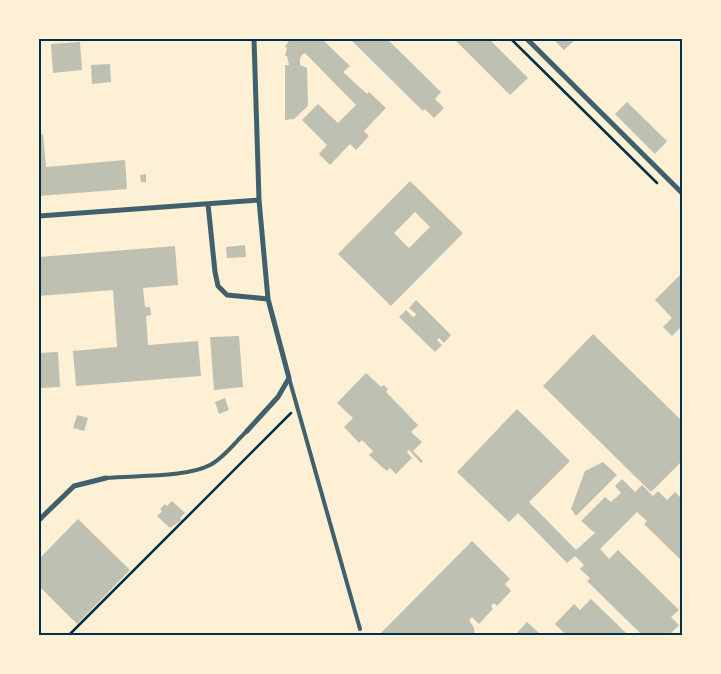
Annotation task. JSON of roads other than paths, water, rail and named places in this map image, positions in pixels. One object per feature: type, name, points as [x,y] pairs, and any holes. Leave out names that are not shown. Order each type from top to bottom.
[{"type":"street","points":[[247,431],[278,397],[289,378],[268,299],[259,200],[254,39]]},
{"type":"street","points":[[527,39],[682,193]]},
{"type":"street","points":[[39,216],[259,200]]},
{"type":"street","points":[[208,204],[218,286],[227,295],[268,299]]},
{"type":"street","points":[[39,520],[74,486],[106,478]]},
{"type":"lane","points":[[289,378],[360,629]]},
{"type":"lane","points":[[106,478],[181,473],[210,465],[220,458],[247,431]]}]
